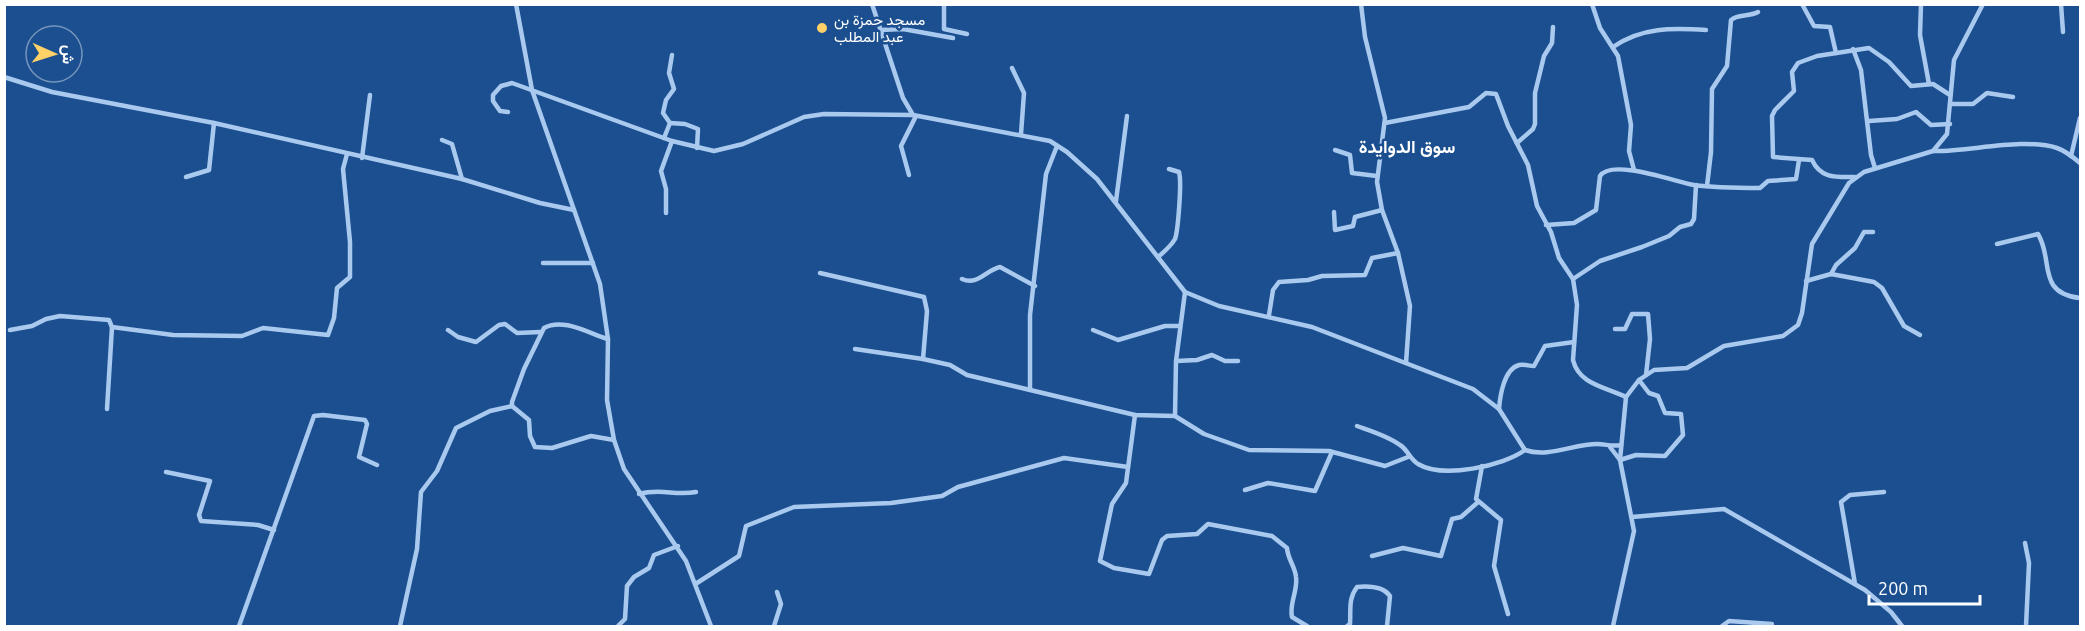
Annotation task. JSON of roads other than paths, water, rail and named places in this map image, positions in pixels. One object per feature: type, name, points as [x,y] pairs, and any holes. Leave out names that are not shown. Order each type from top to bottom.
[{"type":"street","points":[[516,4],[532,90],[600,284],[608,339],[607,400],[614,440],[624,469],[639,494],[678,546],[697,583],[711,627]]},
{"type":"street","points":[[872,4],[903,98],[914,115]]},
{"type":"street","points":[[944,4],[944,29],[967,34]]},
{"type":"street","points":[[1361,4],[1365,37],[1385,123],[1377,176],[1382,210],[1398,253],[1410,306],[1406,363]]},
{"type":"street","points":[[1592,4],[1600,28],[1618,56],[1631,126],[1629,151],[1634,171]]},
{"type":"street","points":[[1802,4],[1814,26],[1831,28],[1836,52]]},
{"type":"street","points":[[1922,4],[1920,35],[1929,84]]},
{"type":"street","points":[[1934,151],[1947,134],[1950,124],[1950,95],[1954,60],[1983,4]]},
{"type":"street","points":[[2061,4],[2063,32]]},
{"type":"street","points":[[1707,186],[1711,152],[1712,89],[1727,66],[1731,20],[1737,16],[1747,17],[1758,12]]},
{"type":"street","points":[[1516,142],[1533,129],[1535,124],[1534,93],[1544,56],[1552,44],[1553,27]]},
{"type":"street","points":[[1613,47],[1640,32],[1671,28],[1706,30]]},
{"type":"street","points":[[880,30],[903,29],[953,38]]},
{"type":"street","points":[[1853,49],[1861,70],[1869,121],[1871,155],[1875,168]]},
{"type":"street","points":[[1855,177],[1828,176],[1818,170],[1812,160],[1773,157],[1773,113],[1794,91],[1792,72],[1798,63],[1836,52],[1872,49],[1911,86],[1929,84],[1950,95]]},
{"type":"street","points":[[670,123],[663,113],[666,100],[674,89],[669,73],[672,55]]},
{"type":"street","points":[[1012,68],[1024,93],[1021,134]]},
{"type":"street","points":[[4,77],[52,92],[214,123],[462,179],[540,203],[574,210]]},
{"type":"street","points":[[508,112],[500,111],[493,101],[496,90],[512,83],[672,141],[714,151],[731,148],[814,114],[914,115],[1042,138],[1057,146],[1089,171],[1116,201],[1185,292],[1219,306],[1269,315],[1312,327],[1473,389],[1499,409],[1526,450]]},
{"type":"street","points":[[1385,123],[1469,106],[1482,95],[1491,92],[1497,96],[1528,165],[1537,206],[1559,258],[1573,279],[1577,305],[1573,360],[1578,374],[1606,391],[1626,397]]},
{"type":"street","points":[[1950,104],[1973,104],[1987,93],[2013,97]]},
{"type":"street","points":[[362,158],[370,95]]},
{"type":"street","points":[[1869,121],[1897,119],[1916,112],[1931,125],[1950,124]]},
{"type":"street","points":[[909,175],[901,146],[914,115]]},
{"type":"street","points":[[1116,201],[1127,116]]},
{"type":"street","points":[[2071,156],[2080,118]]},
{"type":"street","points":[[186,177],[209,170],[212,162],[214,123]]},
{"type":"street","points":[[664,138],[670,123]]},
{"type":"street","points":[[670,123],[685,124],[698,129],[697,148]]},
{"type":"street","points":[[442,140],[452,144],[455,148],[462,179]]},
{"type":"street","points":[[666,213],[666,189],[661,171],[672,141]]},
{"type":"street","points":[[1030,390],[1029,334],[1046,174],[1057,146]]},
{"type":"street","points":[[1614,627],[1632,544],[1632,517],[1620,460],[1621,445],[1626,397],[1639,380],[1659,369],[1694,366],[1725,346],[1789,333],[1798,325],[1814,238],[1842,192],[1855,177],[1875,168],[1934,151],[2001,146],[2058,148],[2080,163]]},
{"type":"street","points":[[1335,150],[1350,155],[1352,173],[1377,176]]},
{"type":"street","points":[[112,327],[173,335],[242,336],[263,327],[328,335],[334,318],[337,288],[350,277],[350,242],[343,169],[347,154]]},
{"type":"street","points":[[1546,225],[1577,222],[1596,210],[1602,172],[1634,171],[1696,185],[1760,188],[1771,181],[1794,180],[1798,177],[1799,160]]},
{"type":"street","points":[[1158,257],[1175,238],[1181,198],[1179,172],[1169,169]]},
{"type":"street","points":[[1573,279],[1600,261],[1642,247],[1691,224],[1694,219],[1696,185]]},
{"type":"street","points":[[1334,212],[1335,230],[1353,226],[1355,217],[1382,210]]},
{"type":"street","points":[[1831,274],[1836,265],[1855,248],[1864,232],[1874,232]]},
{"type":"street","points":[[1997,244],[2038,234],[2050,281],[2062,293],[2080,298]]},
{"type":"street","points":[[1269,315],[1273,290],[1283,280],[1305,281],[1317,276],[1365,275],[1372,258],[1398,253]]},
{"type":"street","points":[[543,263],[593,263]]},
{"type":"street","points":[[962,279],[968,281],[980,279],[1000,267],[1035,286]]},
{"type":"street","points":[[820,273],[924,297],[927,311],[923,359]]},
{"type":"street","points":[[1806,281],[1831,274],[1874,282],[1882,288],[1904,326],[1920,335]]},
{"type":"street","points":[[1175,416],[1176,361],[1185,292]]},
{"type":"street","points":[[1615,329],[1625,329],[1632,314],[1648,314],[1646,375]]},
{"type":"street","points":[[10,330],[32,326],[46,319],[60,316],[109,320],[112,327],[107,409]]},
{"type":"street","points":[[448,330],[458,337],[476,342],[499,325],[505,324],[520,334],[541,332],[553,324],[570,326],[608,339]]},
{"type":"street","points":[[1093,330],[1118,340],[1165,326],[1180,326]]},
{"type":"street","points":[[512,406],[524,369],[541,332]]},
{"type":"street","points":[[1499,409],[1500,396],[1513,369],[1520,365],[1534,366],[1545,346],[1574,342]]},
{"type":"street","points":[[855,349],[950,365],[967,375],[1135,415],[1175,416],[1204,434],[1249,450],[1332,452],[1386,466],[1407,457]]},
{"type":"street","points":[[1176,361],[1197,360],[1212,355],[1225,361],[1238,361]]},
{"type":"street","points":[[1620,460],[1636,455],[1665,456],[1683,435],[1681,414],[1665,413],[1658,396],[1649,393],[1639,380]]},
{"type":"street","points":[[512,406],[529,420],[532,444],[539,448],[552,448],[591,436],[614,440]]},
{"type":"street","points":[[400,627],[417,549],[421,492],[437,471],[456,428],[490,411],[512,406]]},
{"type":"street","points":[[1135,415],[1126,483],[1112,504],[1099,556],[1101,563],[1149,574],[1162,540],[1167,536],[1197,534],[1208,524],[1272,536],[1287,548],[1289,562],[1296,577],[1291,604],[1292,617],[1307,627]]},
{"type":"street","points":[[239,627],[314,416],[365,420],[367,424],[359,457],[377,465]]},
{"type":"street","points":[[1358,426],[1402,446],[1407,457],[1420,465],[1442,471],[1482,466],[1526,450],[1539,453],[1597,444],[1610,447],[1621,445]]},
{"type":"street","points":[[1610,447],[1620,460]]},
{"type":"street","points":[[1245,490],[1268,483],[1315,491],[1332,452]]},
{"type":"street","points":[[697,583],[739,556],[746,526],[794,507],[891,503],[942,496],[967,484],[1064,458],[1128,467]]},
{"type":"street","points":[[1482,466],[1477,489],[1478,503],[1501,520],[1494,566],[1508,614]]},
{"type":"street","points":[[166,472],[210,481],[199,515],[201,521],[258,525],[274,530]]},
{"type":"street","points":[[639,494],[657,490],[679,495],[696,492]]},
{"type":"street","points":[[1855,584],[1841,502],[1850,495],[1884,492]]},
{"type":"street","points":[[1372,556],[1403,548],[1441,555],[1452,519],[1461,517],[1478,503]]},
{"type":"street","points":[[1632,517],[1729,510],[1745,522],[1855,584],[1881,602],[1902,627]]},
{"type":"street","points":[[2025,543],[2029,562],[2026,627]]},
{"type":"street","points":[[618,627],[625,619],[625,591],[629,581],[649,568],[654,555],[678,546]]},
{"type":"street","points":[[1347,627],[1350,624],[1351,599],[1359,586],[1387,591],[1391,600],[1388,627]]},
{"type":"street","points":[[774,627],[781,604],[777,592]]},
{"type":"street","points":[[1722,627],[1729,621],[1772,624]]},
{"type":"place","name":"مسجد حمزة بن عبد المطلب","points":[[822,28]]},
{"type":"district","name":"سوق الدوايدة","points":[[1407,146]]}]
